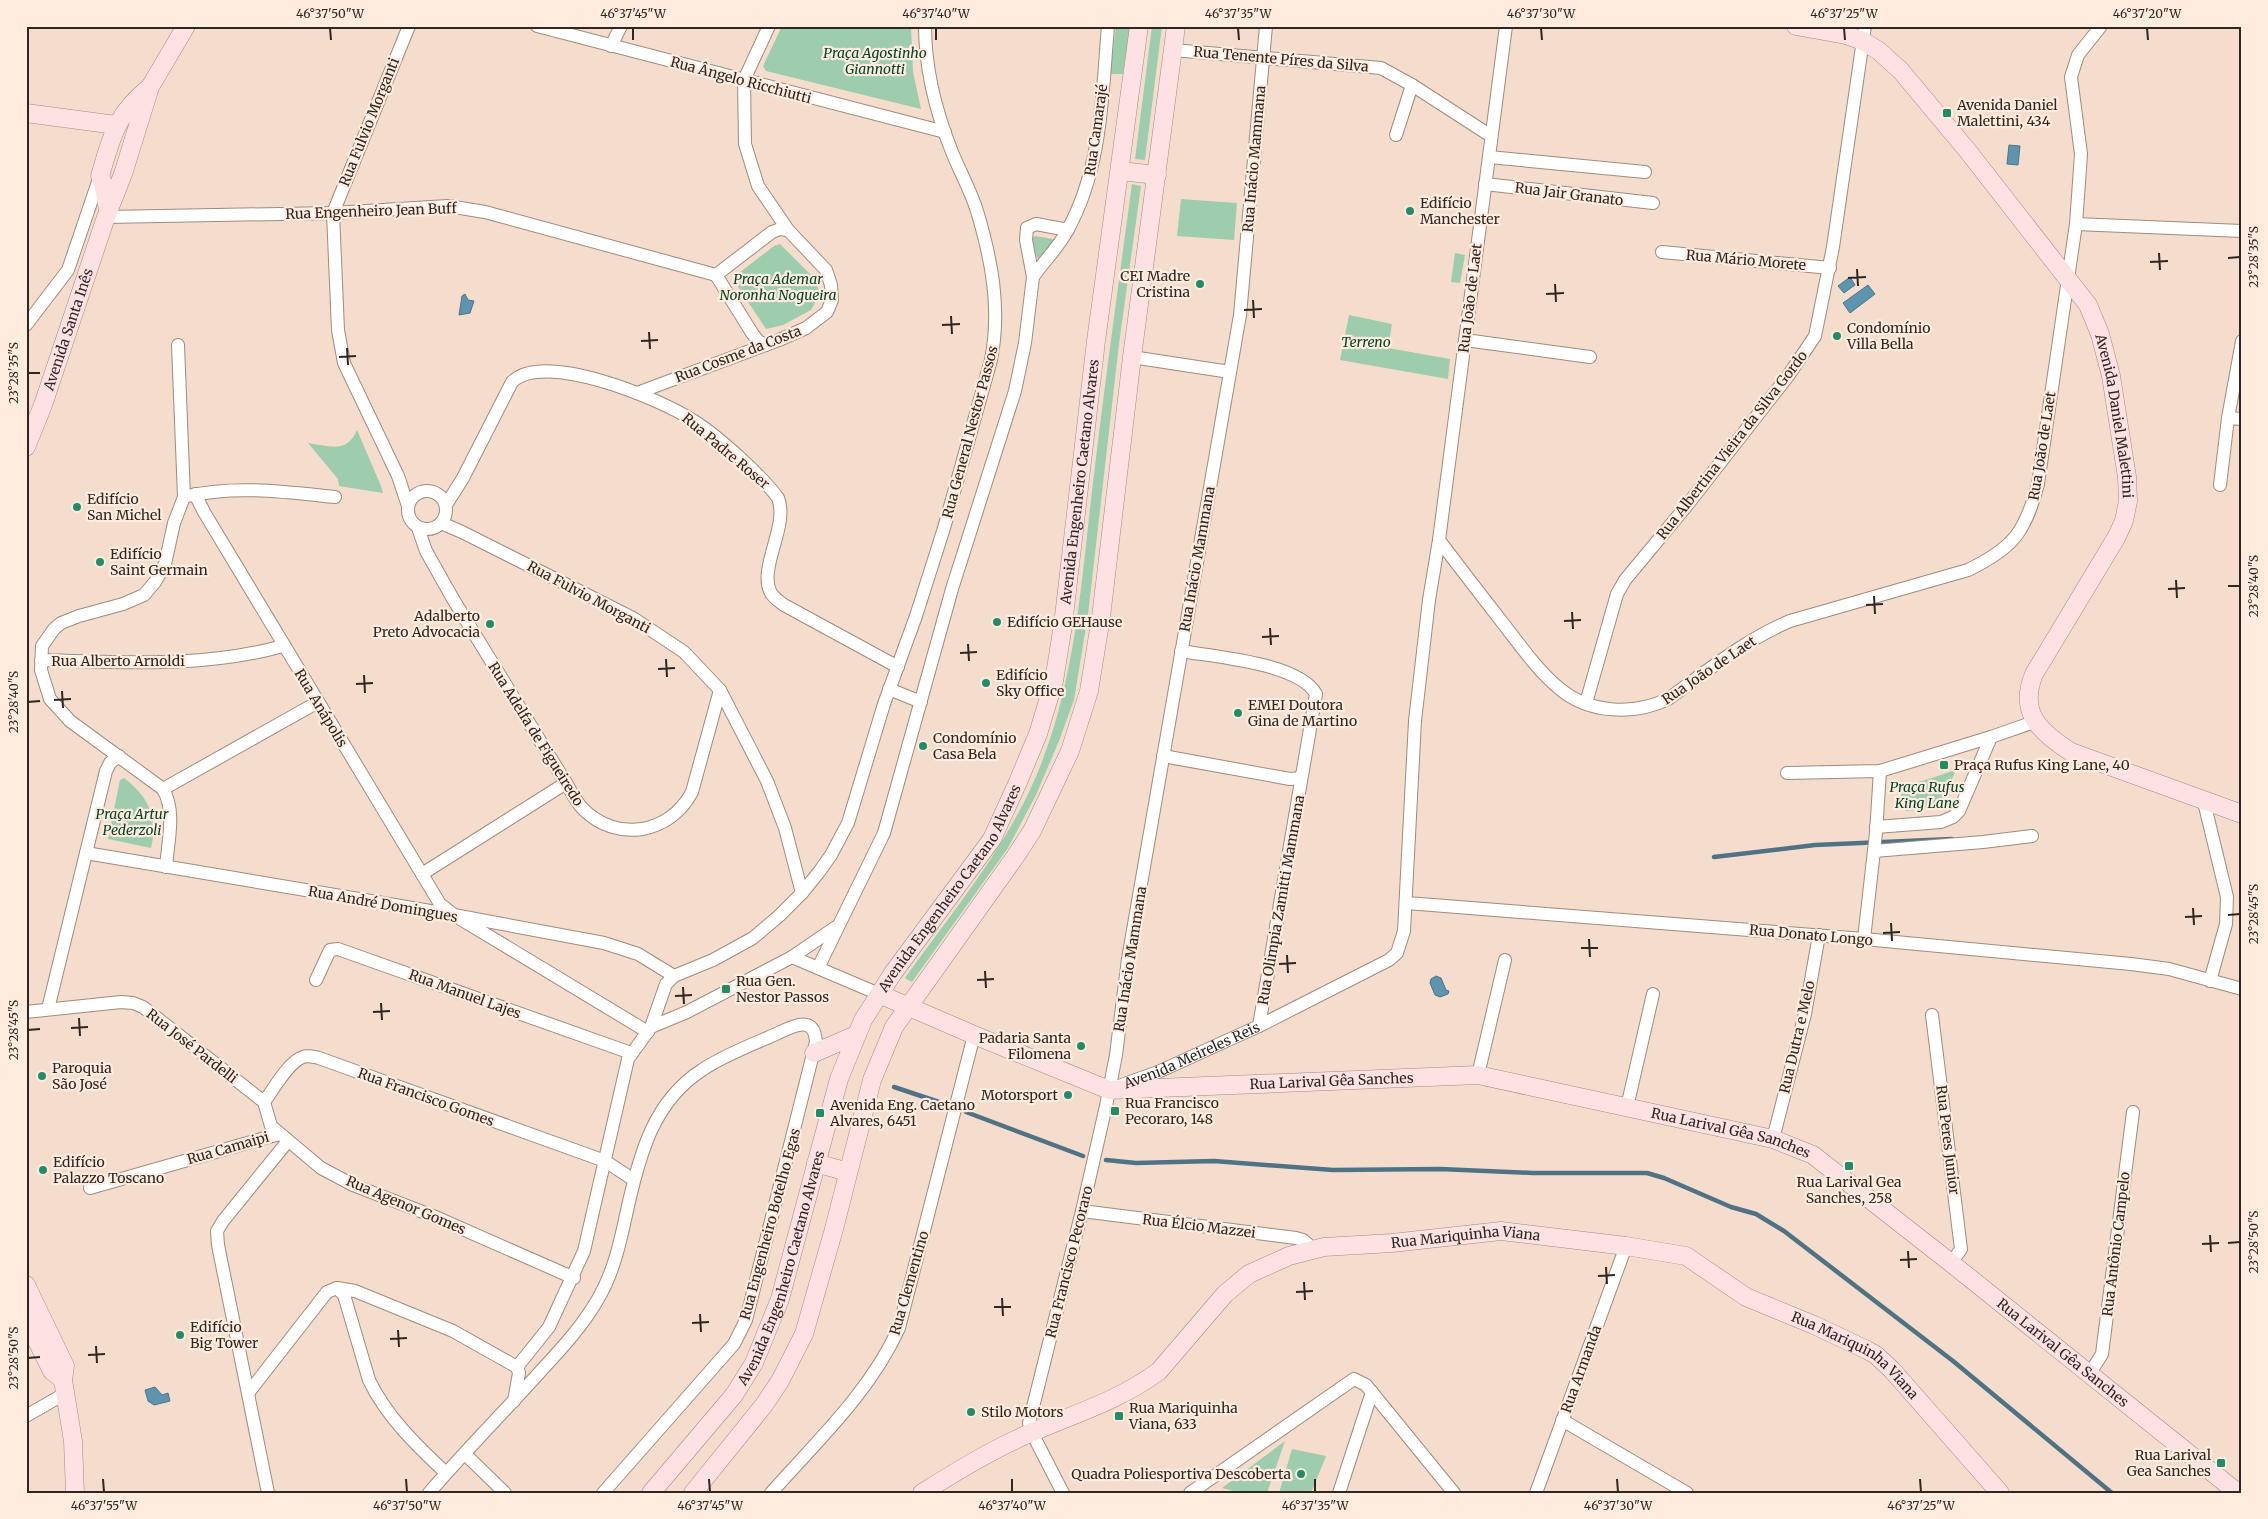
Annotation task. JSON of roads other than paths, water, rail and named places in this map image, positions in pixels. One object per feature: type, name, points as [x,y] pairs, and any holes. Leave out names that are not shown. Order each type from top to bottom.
[{"type":"street","name":"Avenida Santa Inês","points":[[107,214],[104,182],[101,172],[116,125],[137,108],[186,26]]},
{"type":"street","name":"Rua Fulvio Morganti","points":[[408,26],[333,213],[338,330],[344,363],[398,476],[408,506]]},
{"type":"street","name":"Rua Ângelo Ricchiutti","points":[[537,26],[945,132]]},
{"type":"street","points":[[612,46],[621,26]]},
{"type":"street","points":[[744,80],[769,26]]},
{"type":"street","name":"Rua General Nestor Passos","points":[[674,976],[713,960],[753,938],[779,916],[802,893],[831,855],[848,823],[889,689],[944,528],[991,360],[996,336],[997,310],[992,270],[977,209],[945,132],[932,92],[925,26]]},
{"type":"street","name":"Rua Camarajé","points":[[1033,277],[1068,230],[1088,185],[1094,160],[1108,26]]},
{"type":"street","name":"Avenida Engenheiro Caetano Alvares","points":[[651,1493],[734,1394],[757,1357],[780,1299],[839,1079],[856,1036],[878,994],[992,838],[1038,734],[1054,681],[1063,625],[1096,341],[1139,26]]},
{"type":"street","points":[[693,1493],[764,1405],[780,1381],[804,1334],[872,1080],[891,1034],[1032,831],[1070,751],[1079,726],[1089,691],[1102,617],[1132,357],[1176,26]]},
{"type":"street","name":"Rua Inácio Mammana","points":[[1109,1090],[1128,959],[1246,270],[1266,26]]},
{"type":"street","name":"Rua João de Laet","points":[[1407,903],[1415,721],[1429,600],[1439,540],[1506,26]]},
{"type":"street","name":"Avenida Daniel Malettini","points":[[1796,26],[1846,35],[1864,34],[1901,71],[2067,275],[2088,304],[2100,334],[2114,394],[2127,477],[2128,501],[2124,521],[2116,538],[2034,674],[2028,697],[2034,722]]},
{"type":"street","name":"Rua João de Laet","points":[[1439,540],[1541,672],[1562,691],[1586,703],[1614,710],[1635,710],[1654,706],[1668,699],[1748,643],[1790,621],[1968,570],[1990,560],[2007,547],[2020,532],[2030,513],[2038,484],[2067,275],[2076,224],[2080,154],[2071,77],[2078,56],[2101,26]]},
{"type":"street","name":"Rua Albertina Vieira da Silva Gordo","points":[[1586,703],[1617,594],[1625,580],[1688,504],[1808,349],[1815,336],[1820,322],[1830,268],[1864,34]]},
{"type":"street","name":"Rua Tenente Píres da Silva","points":[[1173,50],[1381,68],[1412,85],[1491,136]]},
{"type":"street","name":"Rua Cosme da Costa","points":[[638,393],[806,328],[827,312],[832,300],[831,285],[826,270],[788,230],[758,186],[746,144],[744,80]]},
{"type":"street","points":[[1396,135],[1412,85]]},
{"type":"street","name":"Avenida Santa Inês","points":[[26,447],[43,405],[107,214],[124,174],[137,108]]},
{"type":"street","points":[[27,109],[116,125]]},
{"type":"street","points":[[1489,156],[1645,172]]},
{"type":"street","points":[[1120,171],[1157,175]]},
{"type":"street","points":[[26,325],[68,270],[101,172],[112,176],[124,174]]},
{"type":"street","name":"Rua Jair Granato","points":[[1485,184],[1653,204]]},
{"type":"street","name":"Rua Engenheiro Jean Buff","points":[[107,214],[333,213],[448,206],[485,212],[716,275]]},
{"type":"street","points":[[1033,277],[1026,245],[1026,228],[1036,224],[1068,230]]},
{"type":"street","points":[[2076,224],[2242,231]]},
{"type":"street","points":[[766,344],[758,341],[752,333],[716,275],[772,232],[780,229],[788,230]]},
{"type":"street","name":"Rua Mário Morete","points":[[1662,252],[1830,268]]},
{"type":"street","name":"Rua General Nestor Passos","points":[[818,968],[861,884],[884,833],[952,589],[1015,391],[1025,344],[1033,277]]},
{"type":"street","points":[[1465,340],[1590,357]]},
{"type":"street","points":[[2220,485],[2228,418],[2242,341]]},
{"type":"street","points":[[166,867],[170,810],[168,797],[163,789],[70,721],[50,699],[42,680],[41,660],[42,646],[45,639],[61,623],[123,604],[144,595],[166,564],[174,523],[190,496],[178,345]]},
{"type":"street","points":[[1132,357],[1230,372]]},
{"type":"street","name":"Rua Padre Roser","points":[[442,517],[512,382],[524,374],[546,370],[566,372],[638,393],[675,409],[696,422],[739,458],[778,498],[780,518],[768,577],[769,591],[772,595],[784,604],[898,667]]},
{"type":"street","points":[[2228,418],[2242,420]]},
{"type":"street","name":"Rua Fulvio Morganti","points":[[398,476],[410,487],[420,492]]},
{"type":"street","name":"Rua Padre Roser","points":[[437,494],[462,478]]},
{"type":"street","points":[[190,496],[267,490],[335,497]]},
{"type":"street","points":[[426,491],[437,494],[442,517],[424,530],[418,528],[409,518],[408,506],[410,500],[420,492],[426,491]]},
{"type":"street","name":"Rua Anápolis","points":[[190,496],[204,512],[440,904],[454,915]]},
{"type":"street","name":"Rua Fulvio Morganti","points":[[442,517],[462,532],[632,618],[684,652],[720,690],[767,781],[785,828],[802,893]]},
{"type":"street","name":"Rua Adelfa de Figueiredo","points":[[432,559],[431,543],[442,517]]},
{"type":"street","name":"Rua Adelfa de Figueiredo","points":[[418,528],[452,600],[582,808],[614,828],[623,830],[642,829],[666,822],[686,803],[692,792],[720,690]]},
{"type":"street","name":"Rua Alberto Arnoldi","points":[[41,660],[153,664],[224,658],[283,646]]},
{"type":"street","name":"Rua Olimpia Zamitti Mammana","points":[[1182,651],[1279,668],[1300,679],[1314,690],[1316,694],[1259,1026]]},
{"type":"street","points":[[889,689],[921,702]]},
{"type":"street","points":[[163,789],[318,702]]},
{"type":"street","points":[[1787,773],[1880,771],[1991,738],[2034,722],[2055,742],[2071,752],[2204,802],[2242,814]]},
{"type":"street","points":[[1876,830],[1941,822],[1953,818],[1959,811],[1991,738]]},
{"type":"street","points":[[48,1009],[106,772],[110,763],[119,756]]},
{"type":"street","points":[[1163,756],[1290,779],[1300,778],[1302,774]]},
{"type":"street","points":[[1864,939],[1876,830],[1880,771]]},
{"type":"street","points":[[422,874],[566,783]]},
{"type":"street","points":[[2204,802],[2227,897],[2226,924],[2210,981]]},
{"type":"street","points":[[1874,849],[1982,842],[2032,836]]},
{"type":"street","name":"Rua André Domingues","points":[[86,853],[454,915],[604,944],[638,954],[674,976]]},
{"type":"street","name":"Avenida Meireles Reis","points":[[792,957],[974,1035],[1109,1090],[1158,1072],[1259,1026],[1389,960],[1397,953],[1401,944],[1407,903]]},
{"type":"street","name":"Rua Donato Longo","points":[[1407,903],[1819,935],[2132,964],[2164,968],[2242,989]]},
{"type":"street","points":[[454,915],[649,1030]]},
{"type":"street","name":"Rua General Nestor Passos","points":[[649,1030],[702,1005],[792,957],[825,936],[839,924]]},
{"type":"street","name":"Rua Dutra e Melo","points":[[1773,1139],[1805,1014],[1819,935]]},
{"type":"street","name":"Rua Manuel Lajes","points":[[316,980],[326,954],[330,950],[338,949],[631,1053]]},
{"type":"street","points":[[1478,1075],[1505,960]]},
{"type":"street","points":[[517,1367],[549,1327],[574,1278],[584,1251],[623,1079],[631,1053],[649,1030],[662,992],[674,976]]},
{"type":"street","points":[[1627,1107],[1653,994]]},
{"type":"street","name":"Rua José Pardelli","points":[[26,1012],[121,1002],[133,1003],[143,1007],[264,1102]]},
{"type":"street","name":"Rua Peres Junior","points":[[1932,1015],[1961,1249],[1951,1263]]},
{"type":"street","name":"Rua Engenheiro Botelho Egas","points":[[603,1493],[734,1344],[746,1320],[814,1053],[816,1042],[812,1028],[804,1025],[794,1026],[701,1070],[670,1097],[648,1132],[634,1180]]},
{"type":"street","name":"Rua Clementino","points":[[771,1493],[857,1397],[884,1358],[899,1328],[974,1035]]},
{"type":"street","points":[[814,1053],[817,1050],[856,1036]]},
{"type":"street","name":"Rua Francisco Gomes","points":[[264,1102],[286,1071],[298,1059],[306,1056],[319,1058],[605,1161],[634,1180]]},
{"type":"street","name":"Rua Larival Gêa Sanches","points":[[1109,1090],[1478,1075],[1773,1139],[1813,1155],[2090,1373],[2238,1493]]},
{"type":"street","name":"Rua Francisco Pecoraro","points":[[1032,1433],[1029,1424],[1082,1211],[1109,1090]]},
{"type":"street","name":"Rua Agenor Gomes","points":[[264,1102],[272,1126],[321,1168],[353,1185],[433,1216],[574,1278]]},
{"type":"street","name":"Rua Antônio Campelo","points":[[2090,1373],[2102,1354],[2133,1112]]},
{"type":"street","points":[[268,1493],[218,1245],[218,1231],[223,1221],[284,1137]]},
{"type":"street","name":"Rua Camaipi","points":[[90,1188],[284,1137]]},
{"type":"street","points":[[816,1163],[848,1172]]},
{"type":"street","points":[[428,1493],[444,1471],[465,1454],[571,1338],[598,1299],[613,1266],[634,1180]]},
{"type":"street","name":"Rua Élcio Mazzei","points":[[1082,1211],[1296,1238],[1303,1240],[1312,1248]]},
{"type":"street","name":"Rua Mariquinha Viana","points":[[922,1493],[959,1470],[1016,1439],[1108,1401],[1148,1379],[1159,1371],[1225,1294],[1236,1284],[1262,1267],[1312,1248],[1392,1244],[1500,1231],[1626,1246],[1691,1258],[1746,1297],[1814,1325],[1876,1355],[1892,1370],[2000,1493]]},
{"type":"street","name":"Rua Armanda","points":[[1536,1493],[1626,1246]]},
{"type":"street","points":[[26,1285],[65,1366],[64,1386],[73,1441],[75,1493]]},
{"type":"street","points":[[249,1392],[327,1292],[337,1288],[355,1291],[453,1331],[517,1367],[519,1373],[514,1401]]},
{"type":"street","points":[[337,1288],[344,1295],[374,1392],[391,1416],[444,1471]]},
{"type":"street","points":[[26,1319],[52,1371],[64,1386]]},
{"type":"street","points":[[1190,1493],[1345,1383],[1357,1379],[1372,1392],[1454,1493]]},
{"type":"street","points":[[26,1416],[64,1386]]},
{"type":"street","points":[[1339,1493],[1372,1392]]},
{"type":"street","points":[[1562,1420],[1687,1493]]},
{"type":"street","points":[[1032,1433],[1063,1493]]},
{"type":"street","points":[[465,1454],[504,1493]]},
{"type":"water","points":[[2009,145],[2020,146],[2018,165],[2007,164]]},
{"type":"water","points":[[1850,277],[1855,285],[1844,293],[1838,286]]},
{"type":"water","points":[[1868,285],[1875,294],[1850,313],[1843,303]]},
{"type":"water","points":[[465,294],[468,300],[474,301],[470,313],[459,315],[462,296]]},
{"type":"water","points":[[1436,976],[1441,978],[1446,990],[1449,991],[1448,994],[1440,997],[1435,995],[1430,983],[1431,979]]},
{"type":"water","points":[[155,1387],[162,1395],[168,1393],[170,1401],[154,1405],[148,1401],[145,1390]]},
{"type":"waterway","points":[[1714,857],[1815,845],[1952,839]]},
{"type":"waterway","points":[[894,1087],[948,1105]]},
{"type":"waterway","points":[[966,1112],[1083,1156]]},
{"type":"waterway","points":[[1106,1160],[1136,1163],[1214,1161],[1333,1170],[1440,1169],[1533,1173],[1647,1173],[1664,1178],[1731,1207],[1756,1214],[1784,1231],[1953,1361],[2112,1493]]},
{"type":"place","name":"Avenida Daniel Malettini, 434","points":[[1947,113]]},
{"type":"place","name":"Edifício Manchester","points":[[1410,211]]},
{"type":"place","name":"CEI Madre Cristina","points":[[1200,284]]},
{"type":"place","name":"Condomínio Villa Bella","points":[[1837,336]]},
{"type":"place","name":"Edifício San Michel","points":[[77,507]]},
{"type":"place","name":"Edifício Saint Germain","points":[[100,562]]},
{"type":"place","name":"Edifício GEHause","points":[[997,622]]},
{"type":"place","name":"Adalberto Preto Advocacia","points":[[490,624]]},
{"type":"place","name":"Edifício Sky Office","points":[[986,683]]},
{"type":"place","name":"EMEI Doutora Gina de Martino","points":[[1238,713]]},
{"type":"place","name":"Condomínio Casa Bela","points":[[923,746]]},
{"type":"place","name":"Praça Rufus King Lane, 40","points":[[1944,765]]},
{"type":"place","name":"Rua Gen. Nestor Passos","points":[[726,989]]},
{"type":"place","name":"Padaria Santa Filomena","points":[[1081,1046]]},
{"type":"place","name":"Paroquia São José","points":[[42,1076]]},
{"type":"place","name":"Motorsport","points":[[1068,1095]]},
{"type":"place","name":"Rua Francisco Pecoraro, 148","points":[[1115,1111]]},
{"type":"place","name":"Avenida Eng. Caetano Alvares, 6451","points":[[820,1113]]},
{"type":"place","name":"Rua Larival Gea Sanches, 258","points":[[1849,1166]]},
{"type":"place","name":"Edifício Palazzo Toscano","points":[[43,1170]]},
{"type":"place","name":"Edifício Big Tower","points":[[180,1335]]},
{"type":"place","name":"Stilo Motors","points":[[971,1412]]},
{"type":"place","name":"Rua Mariquinha Viana, 633","points":[[1119,1416]]},
{"type":"place","name":"Rua Larival Gea Sanches","points":[[2221,1463]]},
{"type":"place","name":"Quadra Poliesportiva Descoberta","points":[[1301,1474]]},
{"type":"park label","name":"Praça Agostinho Giannotti","points":[[875,62]]},
{"type":"park label","name":"Praça Ademar Noronha Nogueira","points":[[778,288]]},
{"type":"park label","name":"Terreno","points":[[1366,342]]},
{"type":"park label","name":"Praça Rufus King Lane","points":[[1927,796]]},
{"type":"park label","name":"Praça Artur Pederzoli","points":[[132,822]]}]
